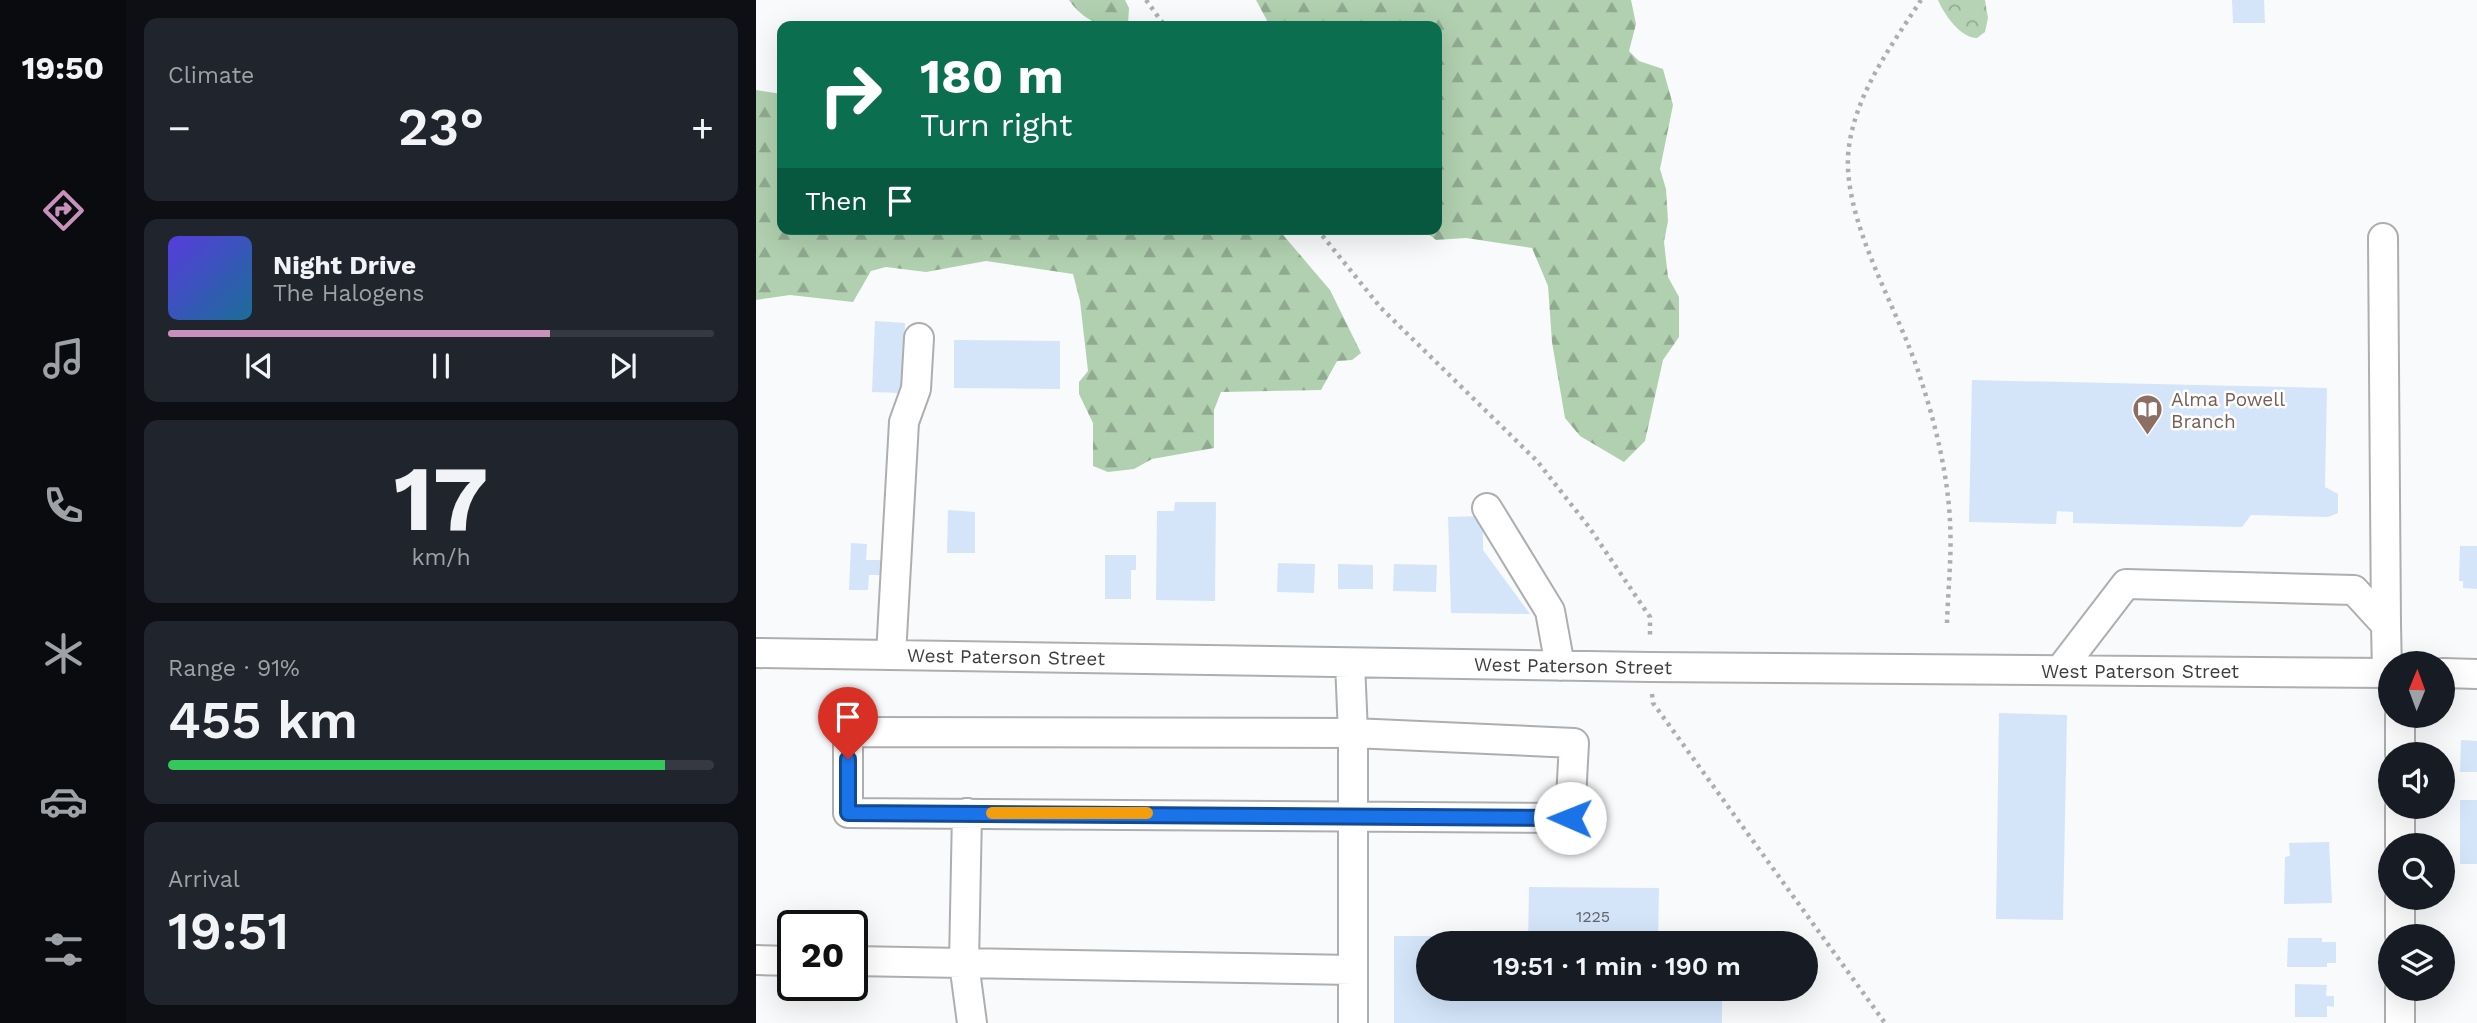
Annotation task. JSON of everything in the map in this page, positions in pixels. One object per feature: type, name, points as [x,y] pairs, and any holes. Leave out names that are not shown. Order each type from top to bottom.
[{"type":"street","points":[[2383,237],[2388,651]]},
{"type":"street","points":[[891,655],[904,422],[916,389],[919,338]]},
{"type":"street","points":[[1486,508],[1550,611],[1560,666]]},
{"type":"street","points":[[2354,590],[2386,550]]},
{"type":"street","points":[[2060,670],[2126,583],[2354,590],[2386,625]]},
{"type":"street","name":"West Paterson Street","points":[[756,653],[1560,666],[2378,673]]},
{"type":"street","points":[[1350,663],[1353,733],[1353,1023]]},
{"type":"street","points":[[2455,673],[2477,674]]},
{"type":"street","points":[[848,732],[1353,733],[1574,743],[1570,818],[1353,814],[967,813],[848,813],[848,732]]},
{"type":"street","points":[[967,813],[964,963],[972,1023]]},
{"type":"street","points":[[756,960],[777,961]]},
{"type":"street","points":[[868,961],[1353,970]]},
{"type":"street","points":[[2400,1001],[2400,1023]]},
{"type":"path","points":[[1146,0],[1161,21]]},
{"type":"path","points":[[1921,0],[1864,94],[1852,128],[1848,169],[1856,212],[1902,323],[1930,415],[1950,521],[1948,623]]},
{"type":"path","points":[[1322,235],[1381,308],[1560,487],[1650,617],[1653,703],[1885,1023]]},
{"type":"green space","points":[[1069,0],[1125,0],[1129,8],[1128,21],[1093,21]]},
{"type":"green space","points":[[1256,0],[1631,0],[1636,24],[1629,51],[1639,61],[1663,69],[1673,105],[1660,169],[1666,189],[1668,221],[1664,242],[1668,277],[1679,297],[1679,337],[1663,360],[1645,441],[1624,462],[1580,436],[1565,418],[1552,342],[1548,286],[1532,248],[1466,238],[1436,240],[1430,235],[1442,235],[1442,21],[1267,21]]},
{"type":"green space","points":[[1938,0],[1985,0],[1988,18],[1985,32],[1977,38],[1959,30],[1948,18]]},
{"type":"green space","points":[[756,90],[777,93],[777,235],[1283,235],[1330,290],[1361,353],[1352,360],[1337,361],[1321,390],[1221,392],[1214,410],[1214,448],[1152,459],[1134,469],[1108,472],[1093,466],[1093,423],[1079,394],[1079,382],[1088,371],[1080,301],[1073,274],[986,261],[926,272],[886,267],[871,271],[853,302],[790,295],[756,300]]},
{"type":"building","points":[[2232,0],[2264,0],[2265,23],[2233,23]]},
{"type":"building","points":[[875,321],[905,323],[902,393],[872,392]]},
{"type":"building","points":[[954,340],[1060,341],[1060,389],[954,388]]},
{"type":"building","name":"Alma Powell Branch","points":[[1972,380],[2327,388],[2325,487],[2338,494],[2338,513],[2328,517],[2251,515],[2242,527],[2073,523],[2073,512],[2057,511],[2056,524],[1969,522]]},
{"type":"building","points":[[1175,502],[1216,502],[1215,601],[1156,600],[1157,511],[1174,511]]},
{"type":"building","points":[[948,510],[975,512],[975,553],[947,553]]},
{"type":"building","points":[[1483,516],[1483,550],[1530,614],[1451,613],[1448,517]]},
{"type":"building","points":[[851,543],[867,544],[866,560],[883,560],[883,575],[869,575],[868,590],[849,590]]},
{"type":"building","points":[[2460,546],[2477,546],[2477,589],[2463,588],[2463,581],[2459,581]]},
{"type":"building","points":[[1105,555],[1136,555],[1136,570],[1131,570],[1131,599],[1105,599]]},
{"type":"building","points":[[1278,563],[1315,564],[1314,593],[1277,592]]},
{"type":"building","points":[[1338,564],[1373,565],[1373,589],[1338,589]]},
{"type":"building","points":[[1394,564],[1437,565],[1436,592],[1393,591]]},
{"type":"building","points":[[1999,713],[2067,715],[2063,920],[1996,919]]},
{"type":"building","points":[[2461,740],[2477,741],[2477,772],[2460,772]]},
{"type":"building","points":[[2460,800],[2477,800],[2477,864],[2460,864]]},
{"type":"building","points":[[2329,842],[2332,903],[2284,904],[2285,857],[2290,856],[2289,843]]},
{"type":"building","points":[[1529,887],[1659,888],[1658,931],[1528,931]]},
{"type":"building","points":[[1394,936],[1416,936],[1416,1001],[1722,1001],[1722,1023],[1394,1023]]},
{"type":"building","points":[[2288,938],[2322,938],[2322,942],[2336,942],[2336,963],[2327,963],[2327,967],[2287,967]]},
{"type":"building","points":[[2295,984],[2327,985],[2326,996],[2334,996],[2334,1007],[2327,1006],[2327,1017],[2295,1017]]},
{"type":"slow traffic","points":[[992,813],[1147,813]]},
{"type":"place","name":"Alma Powell Branch","points":[[2148,437]]},
{"type":"route","points":[[848,759],[848,813],[1353,814],[1570,818]]}]
